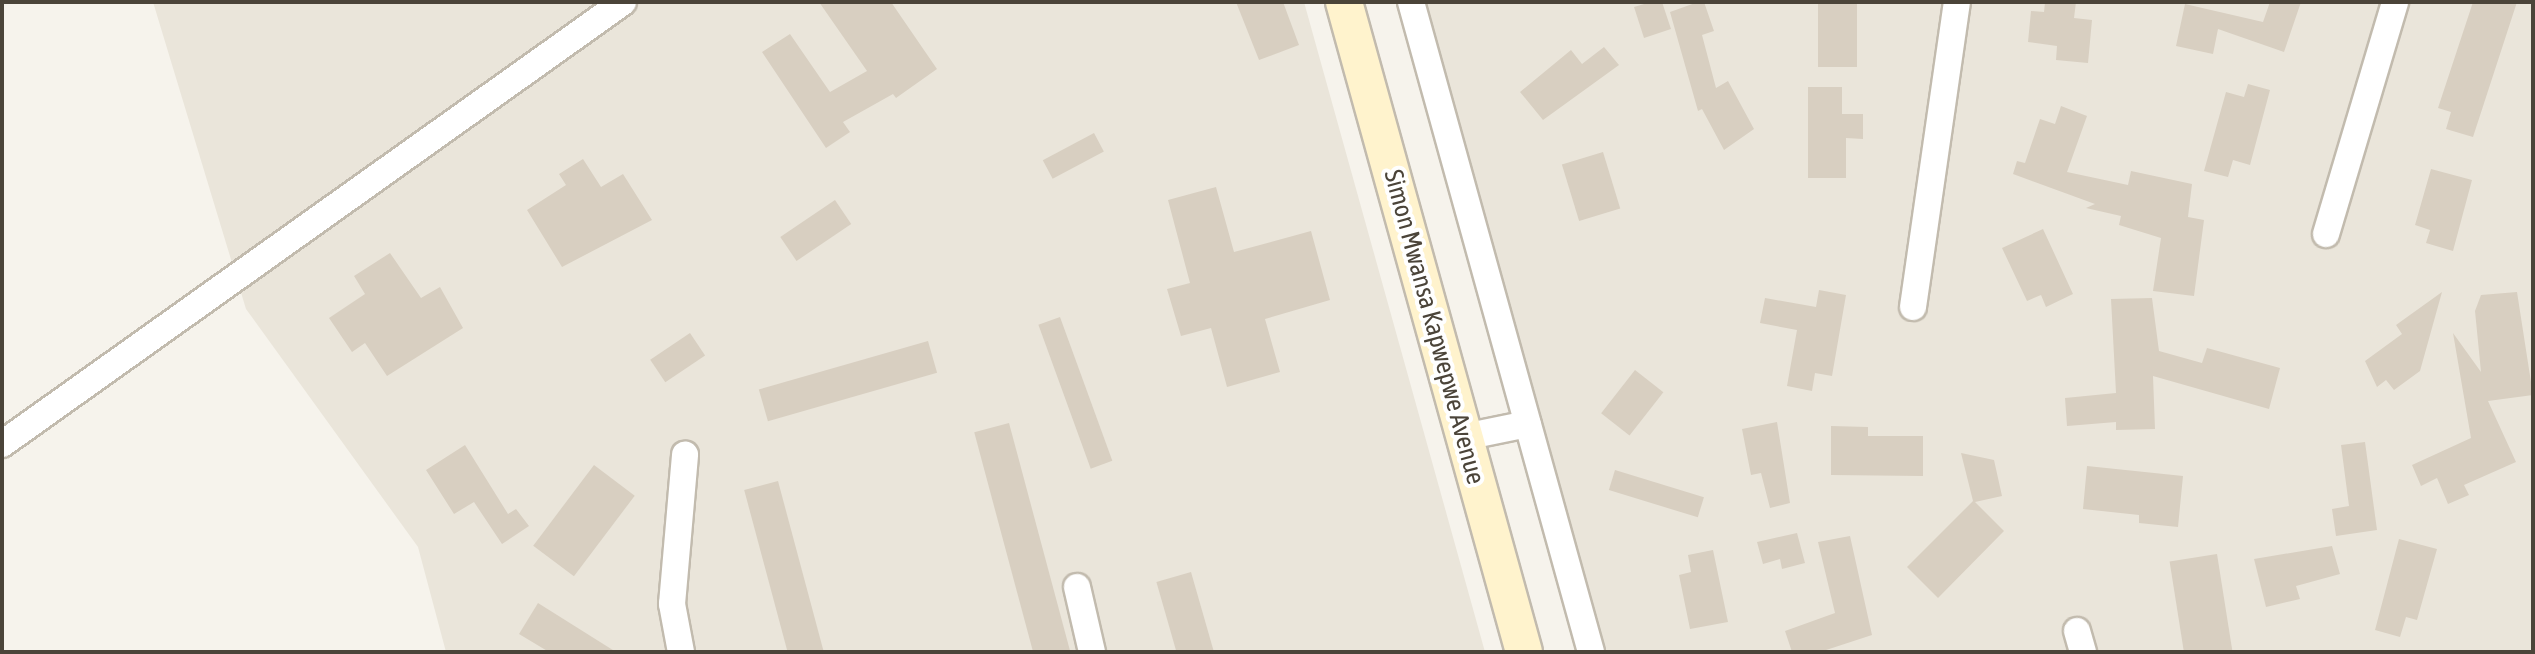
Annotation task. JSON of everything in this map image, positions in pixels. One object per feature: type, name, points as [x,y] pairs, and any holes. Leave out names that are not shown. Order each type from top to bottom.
[{"type":"main road","name":"Simon Mwansa Kapwepwe Avenue","points":[[1344,2],[1524,652]]},
{"type":"street","points":[[2,444],[623,2]]},
{"type":"street","points":[[1411,2],[1591,652]]},
{"type":"street","points":[[1913,307],[1957,2]]},
{"type":"street","points":[[2326,234],[2395,2]]},
{"type":"street","points":[[1464,437],[1528,424]]},
{"type":"street","points":[[681,652],[672,604],[685,455]]},
{"type":"street","points":[[1077,587],[1092,652]]},
{"type":"shaded area","points":[[153,2],[1304,2],[1485,652],[446,652],[418,547],[246,309]]},
{"type":"shaded area","points":[[1418,2],[2533,2],[2533,652],[1599,652]]},
{"type":"building","points":[[819,2],[891,2],[937,69],[896,98],[893,94],[843,122],[850,132],[826,148],[762,52],[790,34],[830,92],[867,71]]},
{"type":"building","points":[[1236,2],[1283,2],[1299,45],[1259,60]]},
{"type":"building","points":[[1662,2],[1671,29],[1644,38],[1634,7]]},
{"type":"building","points":[[1704,2],[1714,31],[1702,35],[1716,88],[1728,81],[1754,129],[1724,150],[1702,109],[1698,111],[1670,12]]},
{"type":"building","points":[[1818,2],[1857,2],[1857,67],[1818,67]]},
{"type":"building","points":[[2045,2],[2076,2],[2074,18],[2092,20],[2088,63],[2056,60],[2057,46],[2028,42],[2031,11],[2044,12]]},
{"type":"building","points":[[2270,2],[2301,2],[2284,52],[2218,29],[2213,54],[2176,46],[2185,4],[2263,22]]},
{"type":"building","points":[[2473,2],[2517,2],[2473,137],[2446,129],[2451,112],[2438,108]]},
{"type":"building","points":[[1604,47],[1619,65],[1543,120],[1520,92],[1571,50],[1582,64]]},
{"type":"building","points":[[2248,84],[2270,90],[2250,165],[2233,160],[2228,177],[2204,171],[2226,92],[2244,97]]},
{"type":"building","points":[[1808,87],[1842,87],[1842,114],[1863,114],[1863,139],[1846,138],[1846,178],[1808,178]]},
{"type":"building","points":[[2061,106],[2087,116],[2067,172],[2128,185],[2131,171],[2192,184],[2188,217],[2204,220],[2194,296],[2153,291],[2161,238],[2119,225],[2121,216],[2086,208],[2095,204],[2013,174],[2017,161],[2025,163],[2040,119],[2055,124]]},
{"type":"building","points":[[1094,133],[1104,152],[1053,179],[1043,160]]},
{"type":"building","points":[[1603,152],[1620,208],[1579,221],[1562,165]]},
{"type":"building","points":[[583,159],[601,187],[623,174],[652,220],[562,267],[527,210],[566,185],[559,174]]},
{"type":"building","points":[[2431,169],[2472,180],[2453,251],[2426,243],[2430,230],[2415,225]]},
{"type":"building","points":[[1216,187],[1234,252],[1311,231],[1330,300],[1265,319],[1280,372],[1227,387],[1211,328],[1181,336],[1167,289],[1190,283],[1168,200]]},
{"type":"building","points":[[835,200],[851,224],[797,261],[780,237]]},
{"type":"building","points":[[2043,229],[2073,294],[2046,307],[2041,295],[2027,301],[2002,248]]},
{"type":"building","points":[[390,253],[421,298],[440,287],[463,328],[387,376],[365,343],[352,352],[329,318],[365,294],[354,276]]},
{"type":"building","points":[[1819,290],[1846,295],[1832,376],[1815,373],[1812,391],[1787,386],[1797,330],[1760,323],[1765,298],[1816,307]]},
{"type":"building","points":[[2442,292],[2420,371],[2394,390],[2386,380],[2377,387],[2365,361],[2402,334],[2396,325]]},
{"type":"building","points":[[2517,292],[2533,395],[2488,401],[2516,462],[2464,485],[2469,495],[2448,504],[2437,478],[2421,486],[2412,465],[2471,438],[2453,333],[2481,372],[2475,311],[2481,295]]},
{"type":"building","points":[[2152,298],[2159,351],[2202,363],[2207,348],[2280,368],[2269,409],[2153,376],[2155,429],[2116,430],[2116,422],[2067,426],[2065,398],[2116,393],[2111,299]]},
{"type":"building","points":[[1060,317],[1112,461],[1091,469],[1038,325]]},
{"type":"building","points":[[690,333],[705,355],[665,382],[650,360]]},
{"type":"building","points":[[928,341],[937,373],[768,421],[759,390]]},
{"type":"building","points":[[1635,370],[1663,392],[1630,436],[1601,413]]},
{"type":"building","points":[[1777,422],[1790,503],[1770,508],[1761,473],[1751,475],[1742,429]]},
{"type":"building","points":[[1009,423],[1070,652],[1033,652],[974,432]]},
{"type":"building","points":[[1831,426],[1868,427],[1868,436],[1923,436],[1923,476],[1831,475]]},
{"type":"building","points":[[2365,442],[2377,530],[2336,536],[2332,509],[2349,506],[2341,445]]},
{"type":"building","points":[[465,445],[508,514],[516,509],[529,526],[502,544],[474,502],[454,514],[426,470]]},
{"type":"building","points":[[1961,453],[1994,460],[2002,496],[1975,502],[2004,531],[1938,598],[1907,567],[1973,501]]},
{"type":"building","points":[[594,465],[635,496],[574,576],[533,546]]},
{"type":"building","points":[[2087,466],[2183,476],[2178,527],[2139,523],[2139,515],[2083,509]]},
{"type":"building","points":[[1615,470],[1704,497],[1698,517],[1609,490]]},
{"type":"building","points":[[778,481],[824,652],[788,652],[744,490]]},
{"type":"building","points":[[1797,533],[1805,563],[1782,569],[1780,559],[1763,564],[1757,542]]},
{"type":"building","points":[[1850,536],[1872,635],[1820,652],[1792,652],[1785,631],[1835,613],[1818,542]]},
{"type":"building","points":[[2399,539],[2437,549],[2417,620],[2406,617],[2400,637],[2375,630]]},
{"type":"building","points":[[2332,546],[2340,574],[2296,586],[2300,599],[2266,607],[2254,559]]},
{"type":"building","points":[[1713,550],[1728,622],[1690,629],[1679,575],[1691,572],[1688,555]]},
{"type":"building","points":[[2217,554],[2232,652],[2184,652],[2170,562]]},
{"type":"building","points":[[1191,572],[1214,652],[1176,652],[1156,582]]},
{"type":"building","points":[[538,603],[616,652],[549,652],[519,634]]}]
